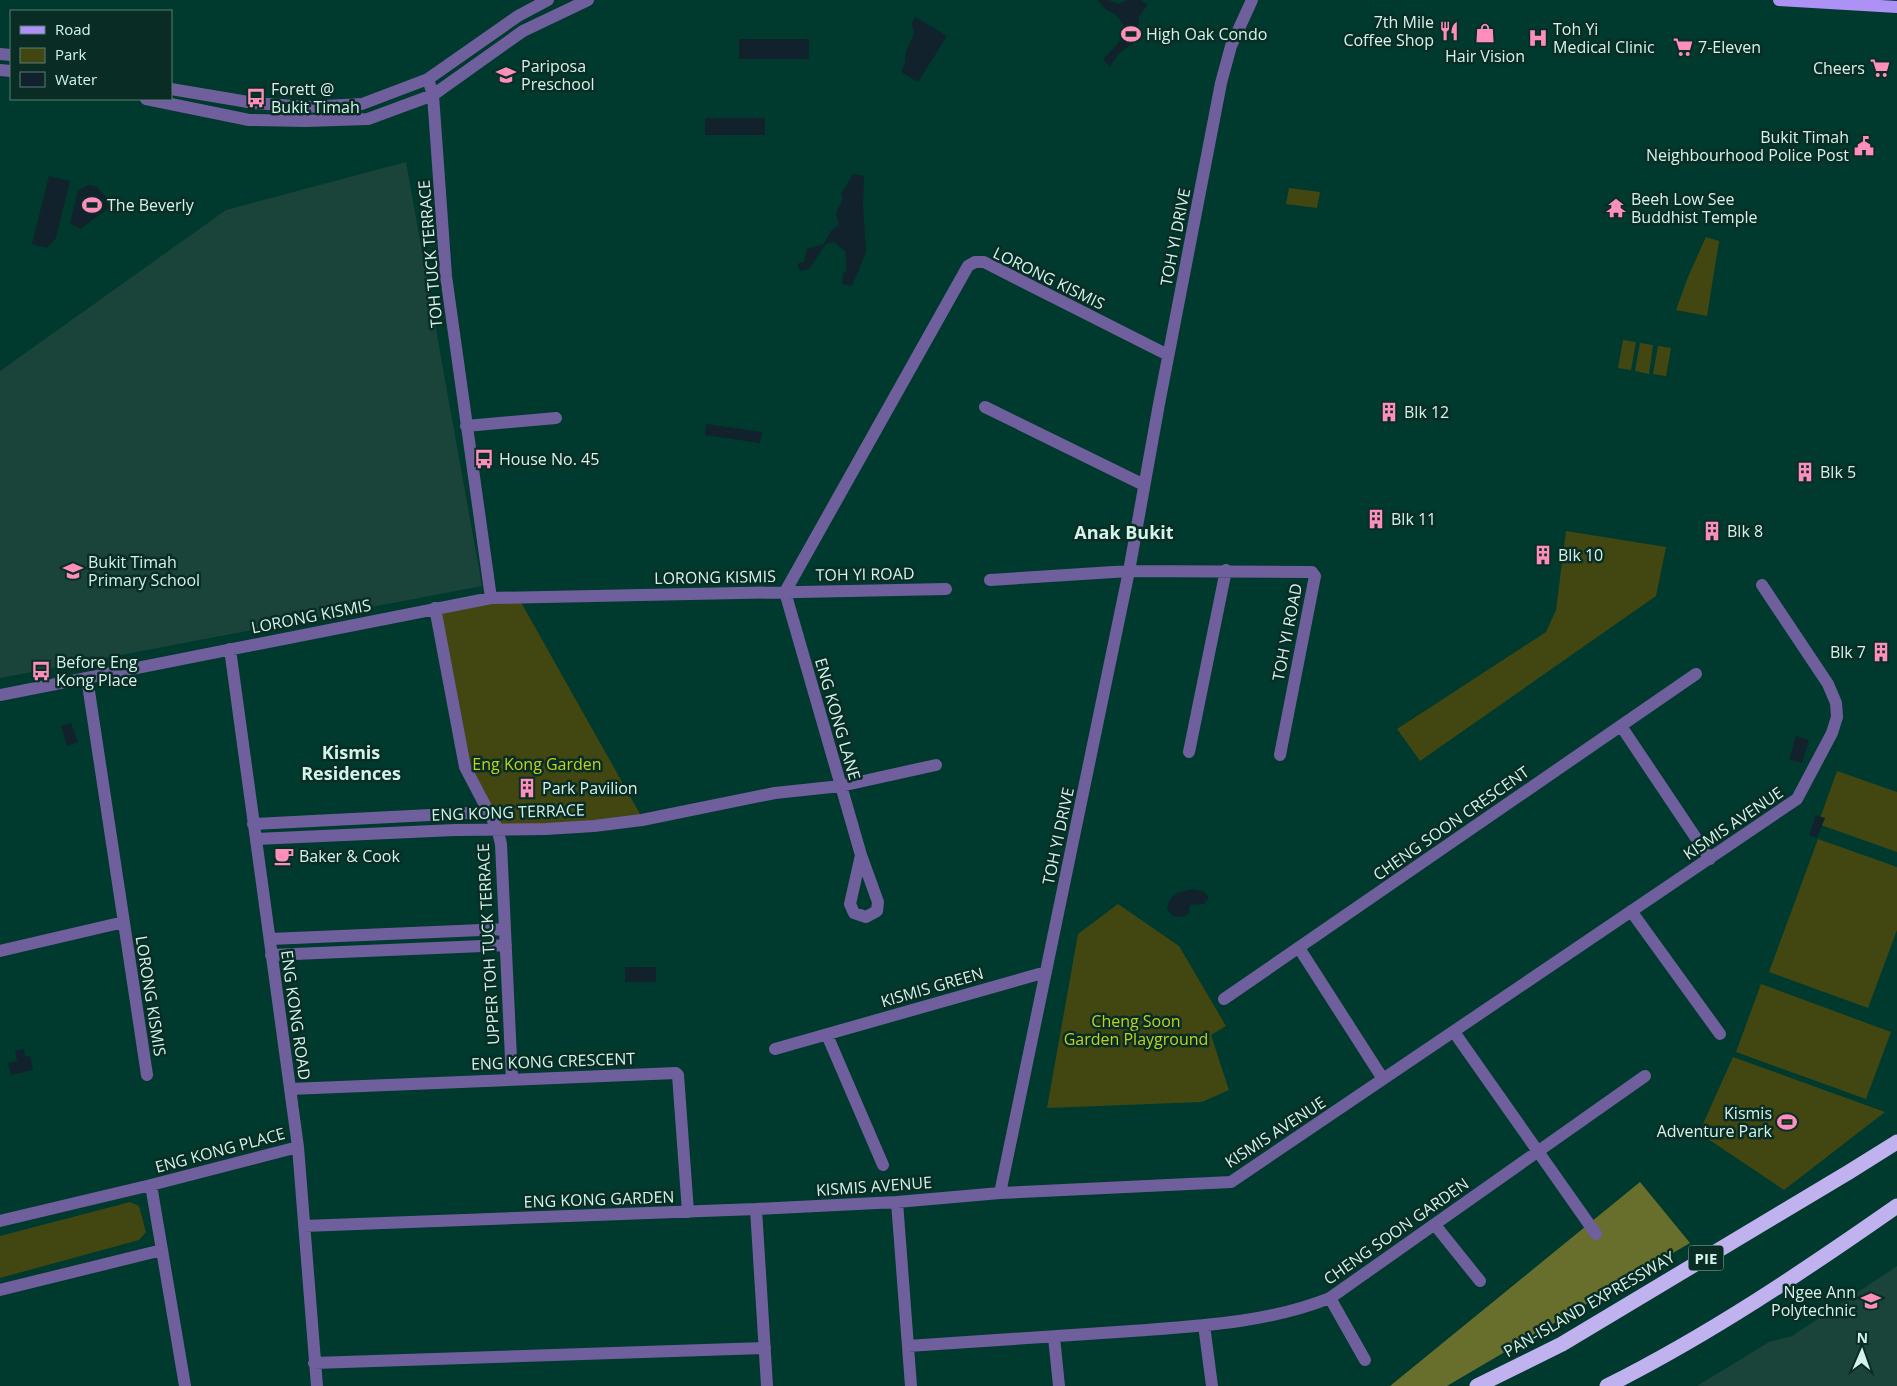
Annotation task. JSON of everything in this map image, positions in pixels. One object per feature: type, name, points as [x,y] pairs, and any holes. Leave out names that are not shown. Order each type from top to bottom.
[{"type":"highway","name":"PAN-ISLAND EXPRESSWAY","points":[[1477,1386],[1562,1344],[1897,1142]]},
{"type":"highway","points":[[1607,1386],[1654,1362],[1809,1267],[1897,1206]]},
{"type":"main road","points":[[1779,0],[1897,7]]},
{"type":"street","points":[[172,89],[254,103],[307,107],[362,104],[428,78],[518,16],[548,0]]},
{"type":"street","points":[[151,100],[249,120],[314,121],[368,118],[433,95],[523,31],[588,0]]},
{"type":"street","name":"TOH YI DRIVE","points":[[1000,1193],[1129,571],[1168,355],[1221,83],[1231,46],[1252,0]]},
{"type":"street","name":"TOH TUCK TERRACE","points":[[428,78],[433,95],[446,276],[491,598]]},
{"type":"street","name":"LORONG KISMIS","points":[[0,694],[491,598],[785,592],[968,266],[975,262],[984,262],[1168,355]]},
{"type":"street","points":[[985,407],[1144,485]]},
{"type":"street","points":[[466,426],[556,418]]},
{"type":"street","points":[[1189,752],[1226,570]]},
{"type":"street","name":"TOH YI ROAD","points":[[990,580],[1129,571],[1226,570],[1312,572],[1315,576],[1280,755]]},
{"type":"street","name":"KISMIS AVENUE","points":[[756,1209],[897,1202],[1000,1193],[1231,1182],[1797,799],[1832,732],[1837,717],[1836,702],[1828,684],[1762,585]]},
{"type":"street","name":"TOH YI ROAD","points":[[785,592],[946,589]]},
{"type":"street","name":"ENG KONG LANE","points":[[785,592],[861,855]]},
{"type":"street","name":"UPPER TOH TUCK TERRACE","points":[[435,608],[465,767],[497,828],[502,850],[512,1080]]},
{"type":"street","name":"ENG KONG ROAD","points":[[230,649],[298,1147],[317,1386]]},
{"type":"street","name":"CHENG SOON CRESCENT","points":[[1224,999],[1696,674]]},
{"type":"street","name":"LORONG KISMIS","points":[[87,678],[147,1075]]},
{"type":"street","points":[[1621,726],[1710,859]]},
{"type":"street","name":"ENG KONG TERRACE","points":[[256,839],[497,828],[546,829],[613,824],[642,820],[774,793],[841,786],[936,765]]},
{"type":"street","name":"ENG KONG TERRACE","points":[[254,824],[489,812]]},
{"type":"street","points":[[1632,912],[1720,1034]]},
{"type":"street","name":"LORONG KISMIS","points":[[0,951],[124,922]]},
{"type":"street","points":[[270,939],[505,929]]},
{"type":"street","points":[[271,955],[506,945]]},
{"type":"street","points":[[1299,948],[1383,1079]]},
{"type":"street","name":"KISMIS GREEN","points":[[775,1049],[1046,972]]},
{"type":"street","points":[[1454,1032],[1596,1234]]},
{"type":"street","points":[[827,1035],[883,1165]]},
{"type":"street","name":"ENG KONG CRESCENT","points":[[290,1089],[678,1073],[688,1212]]},
{"type":"street","name":"CHENG SOON GARDEN","points":[[908,1346],[1204,1325],[1277,1315],[1330,1298],[1646,1076]]},
{"type":"street","name":"ENG KONG PLACE","points":[[0,1221],[298,1147]]},
{"type":"street","name":"ENG KONG PLACE","points":[[151,1185],[185,1386]]},
{"type":"street","points":[[897,1202],[911,1386]]},
{"type":"street","points":[[756,1209],[767,1386]]},
{"type":"street","name":"ENG KONG GARDEN","points":[[304,1226],[756,1209]]},
{"type":"street","points":[[1435,1224],[1480,1281]]},
{"type":"street","points":[[0,1290],[162,1250]]},
{"type":"street","points":[[1330,1298],[1365,1360]]},
{"type":"street","points":[[1204,1325],[1212,1386]]},
{"type":"street","points":[[1054,1337],[1059,1386]]},
{"type":"street","points":[[314,1363],[765,1348]]},
{"type":"shaded area","points":[[406,162],[482,586],[0,678],[0,371],[226,210]]},
{"type":"shaded area","name":"Ngee Ann Polytechnic","points":[[1897,1266],[1897,1386],[1697,1386],[1769,1342],[1792,1336]]},
{"type":"green space","points":[[1289,188],[1320,192],[1317,208],[1286,204]]},
{"type":"green space","points":[[1706,237],[1719,241],[1707,316],[1676,310]]},
{"type":"green space","points":[[1623,340],[1636,342],[1631,370],[1618,368]]},
{"type":"green space","points":[[1640,343],[1653,345],[1649,374],[1635,371]]},
{"type":"green space","points":[[1658,346],[1671,348],[1666,376],[1653,374]]},
{"type":"green space","points":[[1566,531],[1666,547],[1656,596],[1420,761],[1397,729],[1546,632],[1556,610]]},
{"type":"green space","name":"Eng Kong Garden","points":[[518,597],[644,821],[498,829],[468,772],[436,609]]},
{"type":"green space","points":[[1837,771],[1897,792],[1897,852],[1818,824]]},
{"type":"green space","points":[[1818,839],[1897,867],[1897,930],[1868,1008],[1769,972]]},
{"type":"green space","name":"Cheng Soon Garden Playground","points":[[1118,904],[1179,946],[1226,1026],[1211,1035],[1229,1090],[1202,1102],[1047,1108],[1078,934]]},
{"type":"green space","points":[[1761,984],[1891,1032],[1866,1099],[1736,1052]]},
{"type":"green space","name":"Kismis Adventure Park","points":[[1733,1057],[1885,1112],[1784,1190],[1699,1133]]},
{"type":"green space","points":[[1640,1182],[1690,1243],[1447,1386],[1390,1386]]},
{"type":"green space","points":[[130,1202],[139,1206],[146,1232],[139,1240],[0,1278],[0,1236]]},
{"type":"water","name":"High Oak Condo","points":[[1098,0],[1108,0],[1119,4],[1127,0],[1141,0],[1147,5],[1139,17],[1136,41],[1118,54],[1110,67],[1103,59],[1117,44],[1123,33],[1123,27],[1116,15],[1108,11]]},
{"type":"water","points":[[915,17],[947,36],[918,82],[901,72],[905,63],[906,52],[914,33],[912,23]]},
{"type":"water","points":[[739,39],[809,39],[809,59],[739,59]]},
{"type":"water","points":[[705,118],[765,118],[765,135],[705,135]]},
{"type":"water","points":[[853,174],[864,176],[863,204],[866,252],[852,286],[842,284],[843,273],[847,271],[845,251],[834,242],[826,244],[809,269],[800,271],[797,264],[804,262],[807,249],[824,244],[831,231],[839,225],[836,213],[843,198],[841,194]]},
{"type":"water","points":[[49,176],[70,181],[56,238],[47,248],[32,244]]},
{"type":"water","name":"The Beverly","points":[[88,185],[96,186],[111,203],[109,208],[80,229],[70,223],[78,191]]},
{"type":"water","points":[[706,424],[762,432],[760,443],[705,435]]},
{"type":"water","points":[[71,723],[78,742],[67,746],[61,726]]},
{"type":"water","points":[[1796,736],[1809,740],[1802,763],[1789,759]]},
{"type":"water","points":[[1816,815],[1825,818],[1817,838],[1809,835]]},
{"type":"water","points":[[1192,889],[1203,891],[1209,897],[1204,904],[1190,905],[1189,913],[1183,917],[1173,916],[1167,909],[1170,900],[1175,894]]},
{"type":"water","points":[[625,967],[656,967],[656,982],[625,982]]},
{"type":"water","points":[[24,1049],[25,1057],[30,1056],[33,1070],[11,1075],[8,1063],[17,1061],[15,1051]]},
{"type":"place","name":"7th Mile Coffee Shop","points":[[1449,31]]},
{"type":"place","name":"Hair Vision","points":[[1485,33]]},
{"type":"place","name":"High Oak Condo","points":[[1131,34]]},
{"type":"place","name":"Toh Yi Medical Clinic","points":[[1538,38]]},
{"type":"place","name":"7-Eleven","points":[[1683,47]]},
{"type":"place","name":"Cheers","points":[[1880,68]]},
{"type":"place","name":"Pariposa Preschool","points":[[506,75]]},
{"type":"place","name":"Forett @ Bukit Timah","points":[[256,98]]},
{"type":"place","name":"Bukit Timah Neighbourhood Police Post","points":[[1864,146]]},
{"type":"place","name":"The Beverly","points":[[92,205]]},
{"type":"place","name":"Beeh Low See Buddhist Temple","points":[[1616,208]]},
{"type":"place","name":"Blk 12","points":[[1389,412]]},
{"type":"place","name":"House No. 45","points":[[484,459]]},
{"type":"place","name":"Blk 5","points":[[1805,472]]},
{"type":"place","name":"Blk 11","points":[[1376,519]]},
{"type":"place","name":"Blk 8","points":[[1712,531]]},
{"type":"place","name":"Blk 10","points":[[1543,555]]},
{"type":"place","name":"Bukit Timah Primary School","points":[[73,571]]},
{"type":"place","name":"Blk 7","points":[[1881,652]]},
{"type":"place","name":"Before Eng Kong Place","points":[[41,671]]},
{"type":"place","name":"Park Pavilion","points":[[527,788]]},
{"type":"place","name":"Baker & Cook","points":[[284,856]]},
{"type":"place","name":"Kismis Adventure Park","points":[[1787,1122]]},
{"type":"place","name":"Ngee Ann Polytechnic","points":[[1871,1301]]},
{"type":"district","name":"Anak Bukit","points":[[1124,532]]},
{"type":"district","name":"Kismis Residences","points":[[351,762]]}]
